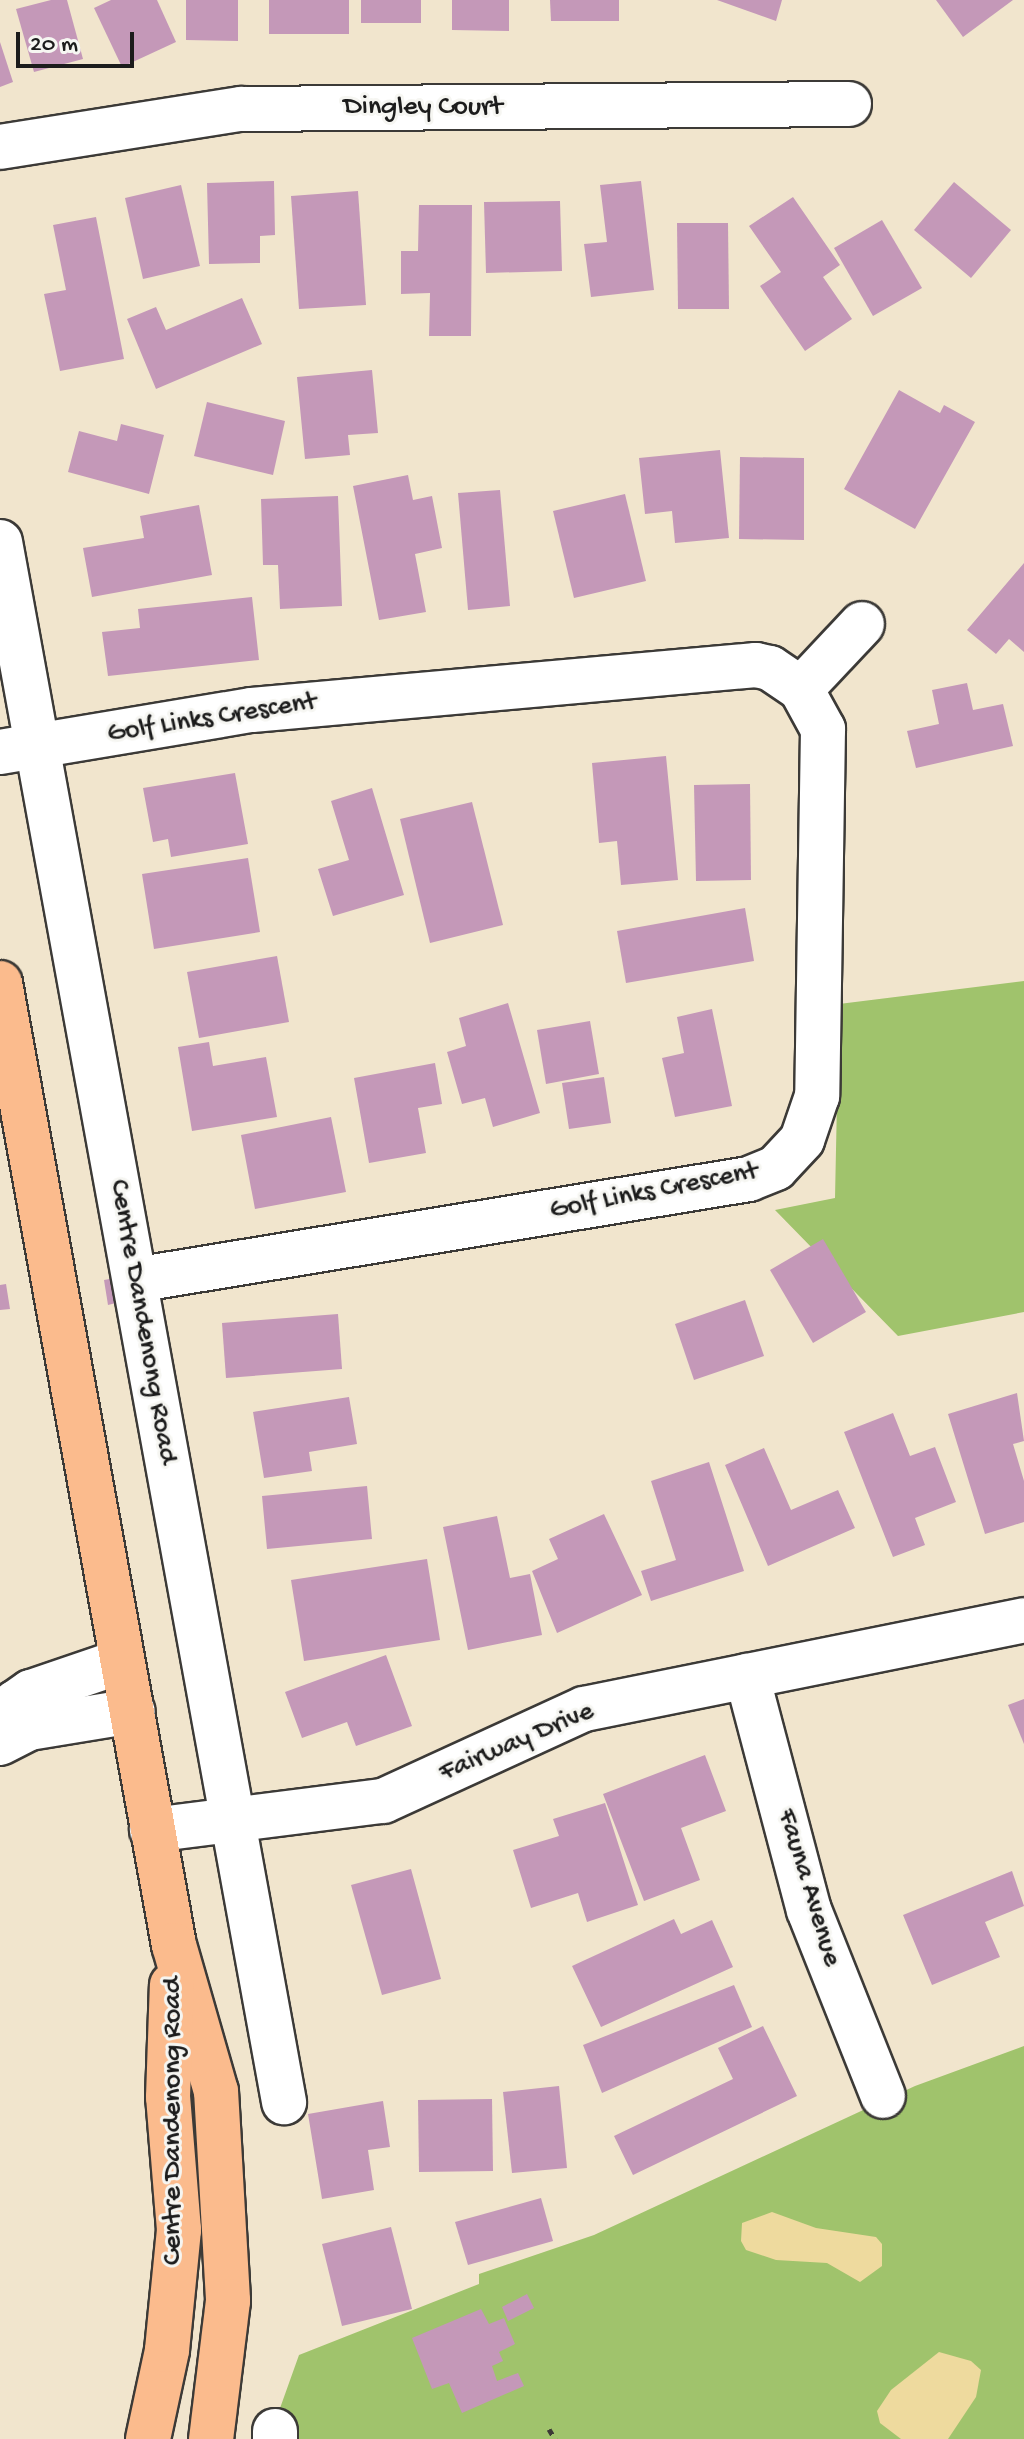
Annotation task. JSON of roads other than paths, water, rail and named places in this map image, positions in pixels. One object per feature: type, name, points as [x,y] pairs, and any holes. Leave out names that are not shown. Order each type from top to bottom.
[{"type":"main road","name":"Centre Dandenong Road","points":[[0,983],[8,1077],[133,1711],[174,1945],[216,2091],[228,2301],[211,2439]]},
{"type":"main road","name":"Centre Dandenong Road","points":[[148,2439],[167,2350],[179,2230],[168,2097],[174,1945]]},
{"type":"street","name":"Dingley Court","points":[[0,147],[241,109],[849,104]]},
{"type":"street","name":"Centre Dandenong Road","points":[[0,542],[19,749],[135,1280],[230,1822],[284,2102]]},
{"type":"street","points":[[801,689],[862,624]]},
{"type":"street","name":"Golf Links Crescent","points":[[19,749],[326,702],[756,665],[770,668],[801,689],[823,729],[817,1096],[802,1140],[776,1168],[749,1179],[135,1280]]},
{"type":"street","name":"Fairway Drive","points":[[152,1830],[383,1801],[584,1709],[1024,1620]]},
{"type":"street","points":[[0,1725],[15,1703],[31,1692],[122,1661]]},
{"type":"street","name":"Fauna Avenue","points":[[747,1676],[809,1910],[883,2096]]},
{"type":"street","points":[[0,1743],[29,1728],[133,1711]]}]
